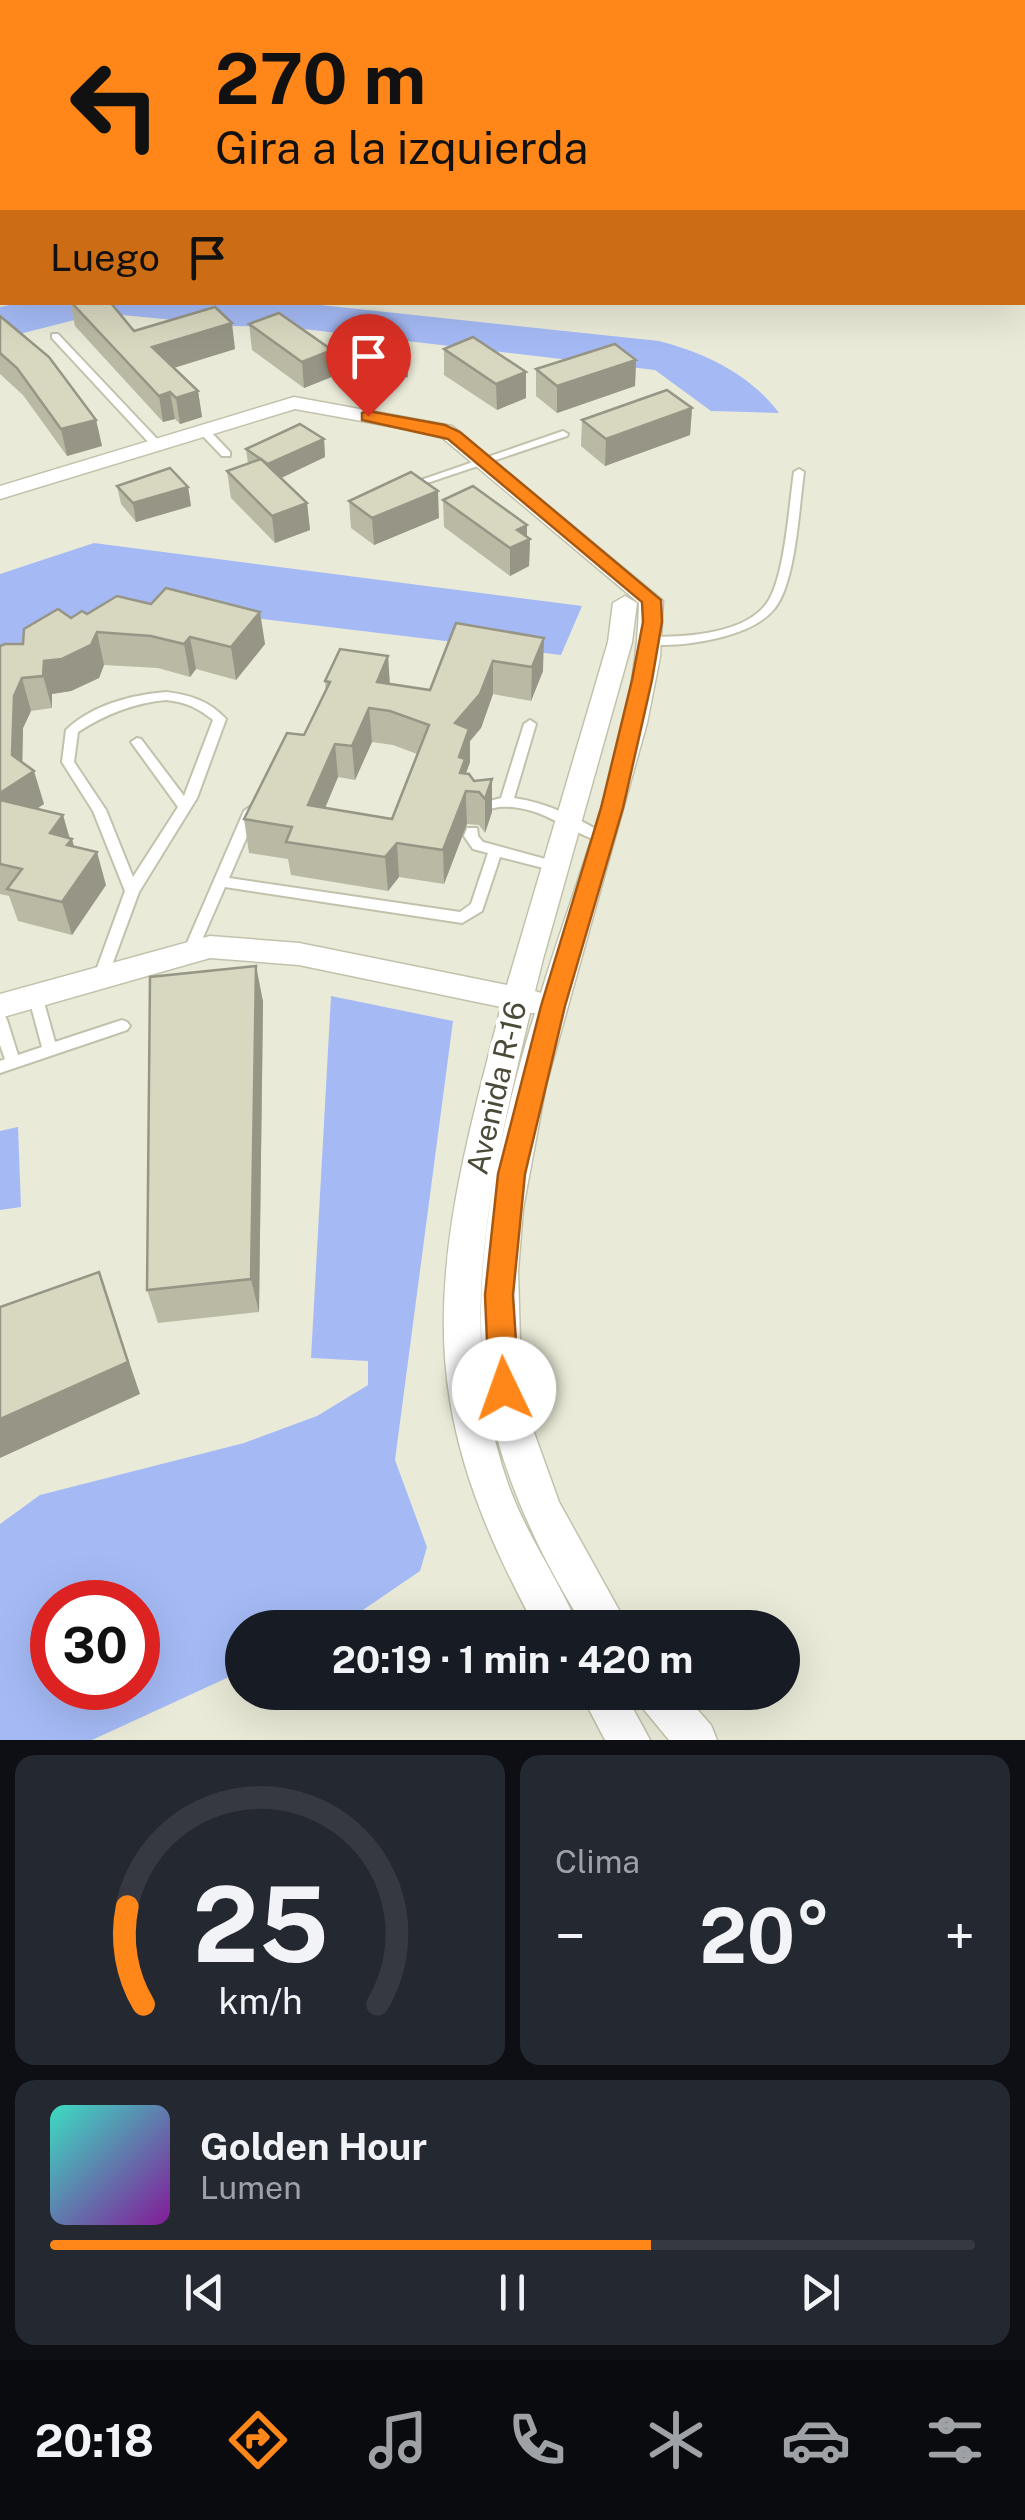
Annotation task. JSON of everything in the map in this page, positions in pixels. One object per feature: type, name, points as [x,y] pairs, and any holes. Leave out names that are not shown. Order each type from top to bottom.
[{"type":"street","points":[[0,493],[36,488],[214,441],[287,416],[433,440],[475,463],[638,602]]},
{"type":"street","points":[[0,506],[36,488],[156,444],[214,441]]},
{"type":"street","name":"Avenida R-16","points":[[599,1610],[547,1519],[519,1449],[504,1389],[499,1295],[512,1174],[553,1006],[603,839],[649,642],[638,602]]},
{"type":"street","name":"Avenida R-16","points":[[548,1610],[491,1491],[467,1397],[460,1320],[475,1182],[518,999],[620,642],[638,602]]},
{"type":"street","points":[[0,1006],[210,947],[298,954],[553,1006]]},
{"type":"street","points":[[611,1710],[629,1740]]},
{"type":"street","points":[[670,1710],[696,1740]]},
{"type":"lane","points":[[55,336],[156,444]]},
{"type":"lane","points":[[426,480],[563,434]]},
{"type":"lane","points":[[649,642],[718,632],[752,620],[768,609],[778,590],[799,472]]},
{"type":"lane","points":[[102,976],[132,892],[185,806],[220,719],[210,708],[186,696],[146,698],[100,710],[72,730],[68,762],[99,810],[132,892]]},
{"type":"lane","points":[[506,803],[530,724]]},
{"type":"lane","points":[[137,742],[185,806]]},
{"type":"lane","points":[[480,808],[506,803],[569,819],[603,839]]},
{"type":"lane","points":[[190,952],[254,804]]},
{"type":"lane","points":[[472,831],[478,846],[555,866]]},
{"type":"lane","points":[[219,881],[462,918],[477,907],[495,852]]},
{"type":"lane","points":[[34,995],[50,1050]]},
{"type":"lane","points":[[0,1020],[6,1065],[122,1026]]},
{"type":"shaded area","points":[[0,305],[1025,305],[1025,1740],[0,1740]]},
{"type":"water","points":[[321,305],[659,341],[693,352],[740,376],[779,413],[711,411],[655,370],[286,327],[102,313],[0,339],[0,307]]},
{"type":"water","points":[[94,543],[582,606],[561,655],[163,607],[0,659],[0,574]]},
{"type":"water","points":[[331,996],[453,1021],[395,1460],[427,1547],[420,1571],[363,1610],[225,1610],[225,1679],[160,1709],[160,1580],[30,1580],[30,1710],[157,1710],[92,1740],[0,1740],[0,1524],[40,1495],[244,1443],[317,1416],[368,1385],[368,1361],[311,1358]]},
{"type":"water","points":[[18,1127],[21,1207],[0,1210],[0,1131]]},
{"type":"building","points":[[74,305],[112,305],[134,331],[215,307],[232,323],[152,347],[198,391],[176,398],[170,392],[159,396]]},
{"type":"building","points":[[279,313],[332,350],[302,362],[249,324]]},
{"type":"building","points":[[0,316],[49,357],[96,420],[61,429],[17,368],[0,353]]},
{"type":"building","points":[[473,337],[526,372],[496,384],[444,349]]},
{"type":"building","points":[[393,342],[407,359],[347,374],[333,356]]},
{"type":"building","points":[[615,344],[636,360],[557,386],[536,369]]},
{"type":"building","points":[[667,390],[692,408],[606,439],[582,420]]},
{"type":"building","points":[[300,424],[324,439],[268,464],[246,449]]},
{"type":"building","points":[[261,459],[307,503],[272,516],[227,471]]},
{"type":"building","points":[[170,468],[188,487],[133,503],[117,486]]},
{"type":"building","points":[[411,472],[438,491],[372,518],[349,501]]},
{"type":"building","points":[[473,486],[527,525],[517,530],[530,539],[510,548],[443,500]]},
{"type":"building","points":[[166,588],[260,612],[231,647],[190,637],[184,644],[151,636],[97,632],[91,645],[62,659],[44,661],[43,676],[22,678],[14,696],[12,755],[34,771],[0,793],[0,646],[23,644],[24,629],[58,609],[71,618],[82,611],[87,614],[117,596],[151,604]]},
{"type":"building","points":[[456,623],[544,638],[532,667],[493,661],[480,694],[455,723],[469,729],[459,757],[465,759],[460,773],[469,774],[474,781],[492,779],[485,799],[479,792],[466,791],[443,850],[397,843],[385,857],[286,842],[292,827],[244,819],[287,733],[304,735],[330,682],[325,681],[340,649],[388,656],[377,682],[430,690]],"holes":[[[369,708],[429,725],[392,819],[308,805],[335,744],[352,746]]]},
{"type":"building","points":[[0,800],[63,815],[50,833],[72,839],[67,845],[97,852],[62,902],[7,889],[22,869],[0,864]]},
{"type":"building","points":[[256,966],[251,1279],[147,1290],[150,977]]},
{"type":"building","points":[[99,1272],[128,1362],[0,1419],[0,1307]]},
{"type":"route","points":[[368,416],[454,435],[651,600],[652,622],[642,680],[612,808],[553,1006],[512,1174],[499,1295],[504,1389]]}]
